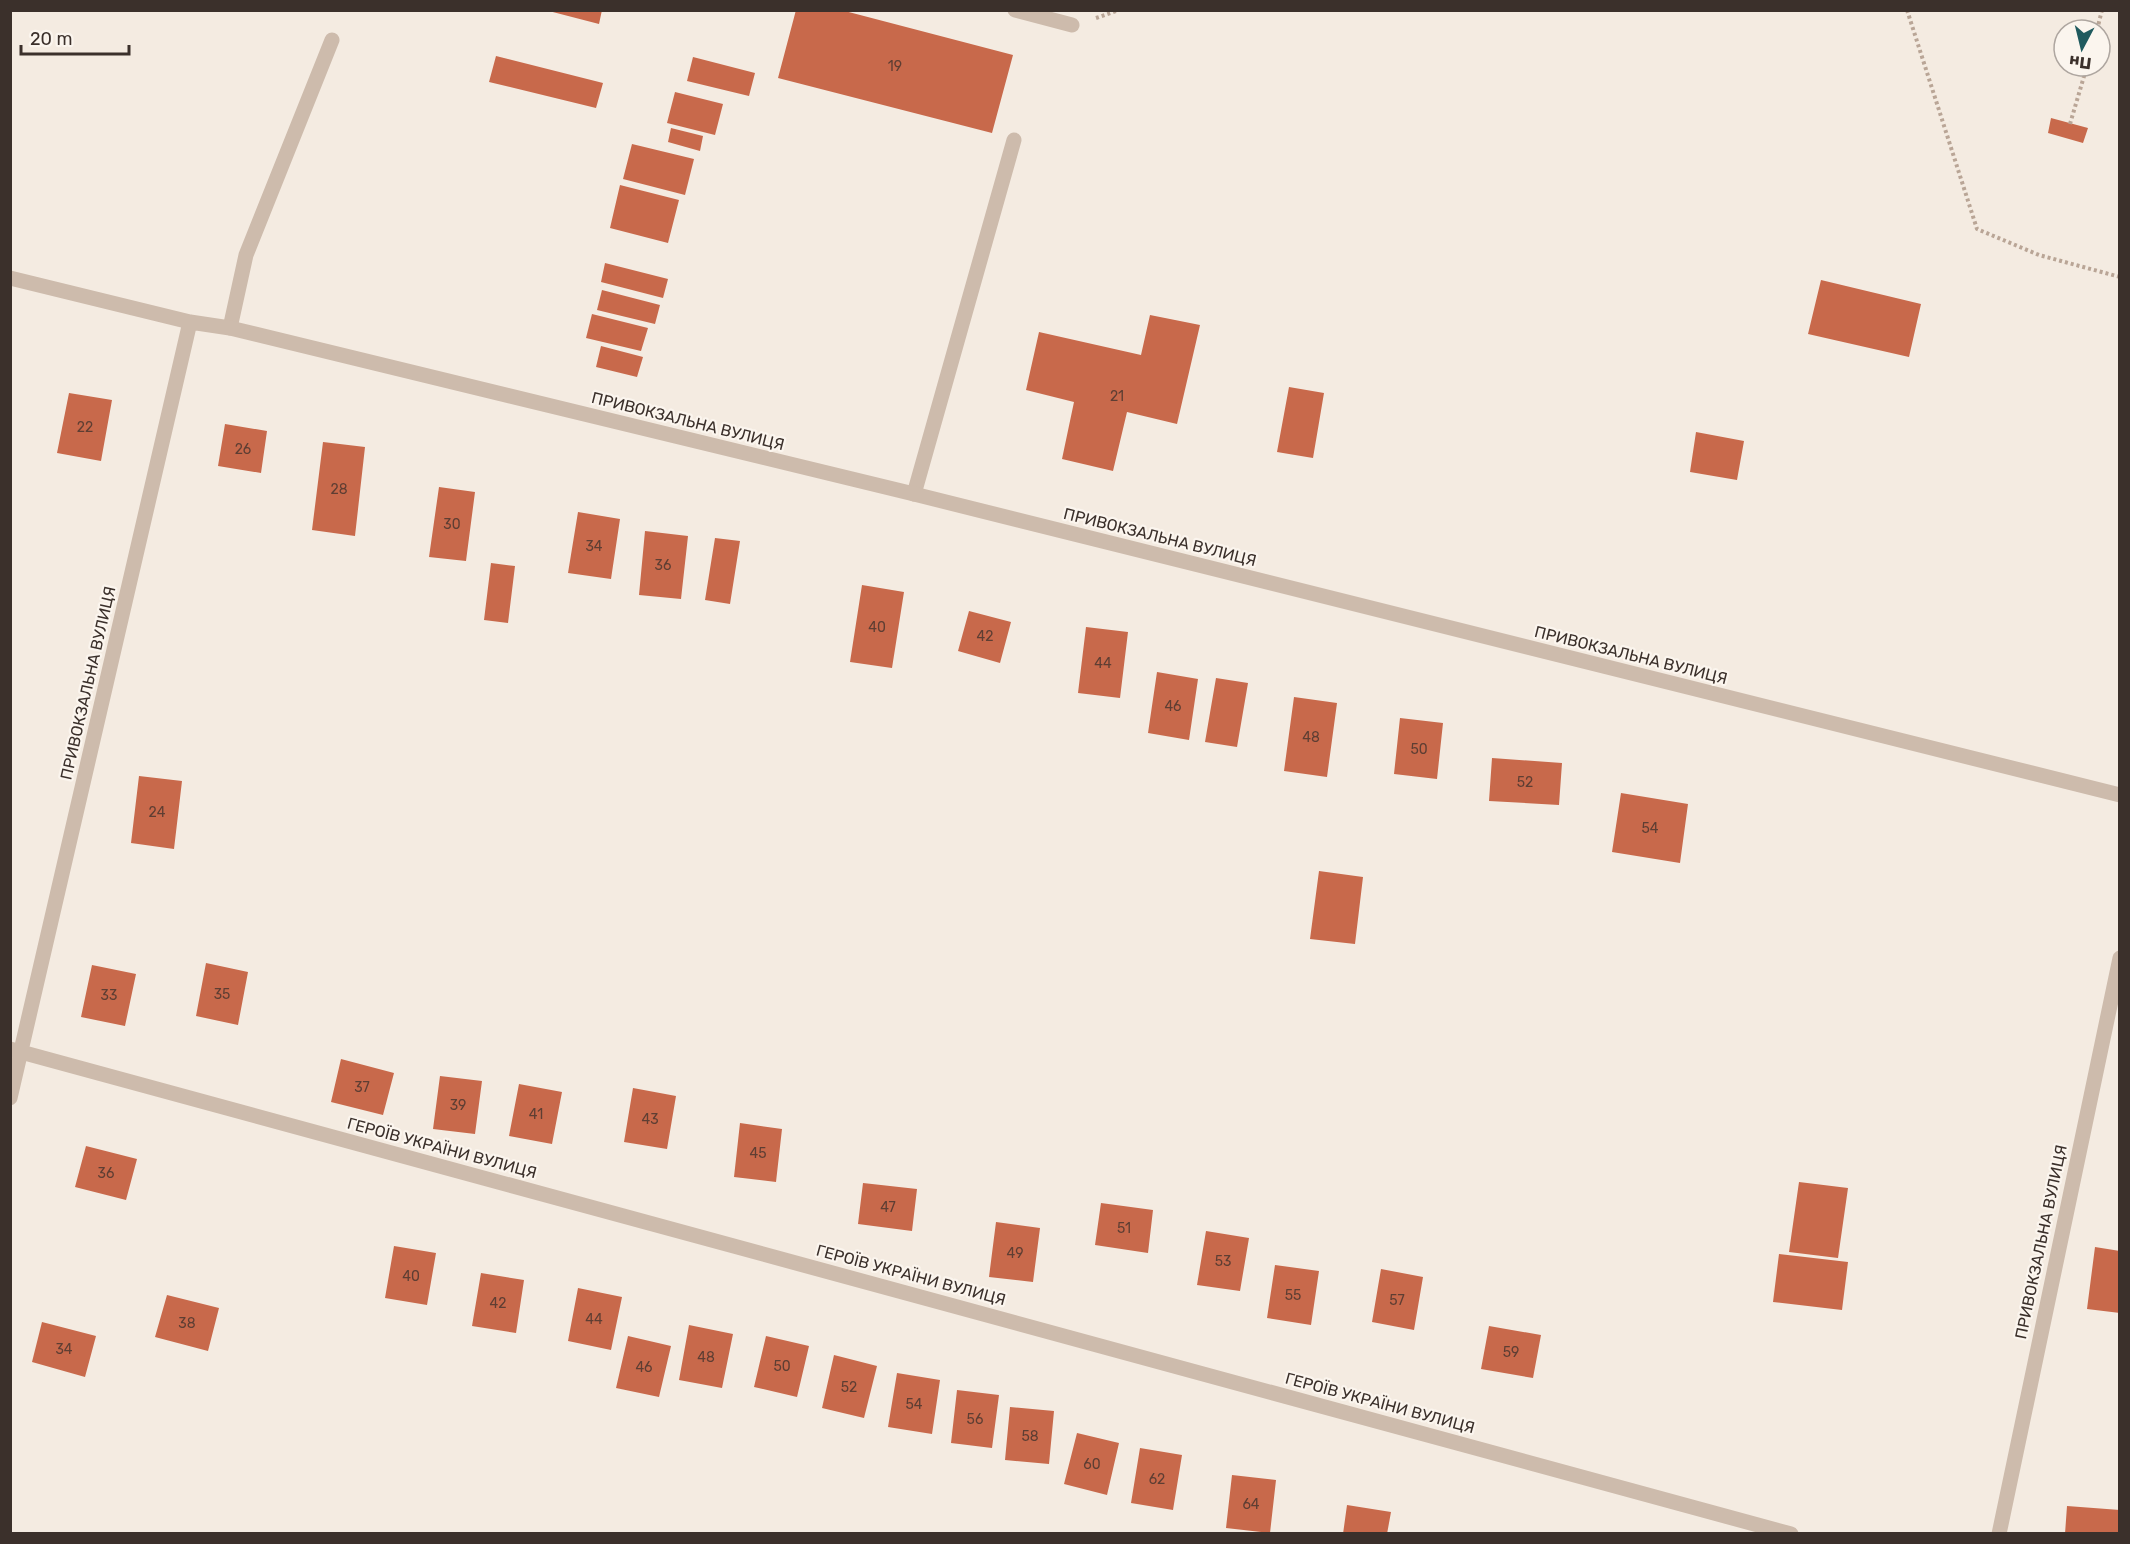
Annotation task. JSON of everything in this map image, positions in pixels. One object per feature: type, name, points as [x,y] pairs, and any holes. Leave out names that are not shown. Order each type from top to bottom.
[{"type":"street","points":[[1015,10],[1072,25]]},
{"type":"street","points":[[230,328],[246,255],[332,40]]},
{"type":"street","points":[[914,494],[1014,140]]},
{"type":"street","name":"ПРИВОКЗАЛЬНА ВУЛИЦЯ","points":[[10,278],[190,322],[230,328],[914,494],[2120,795]]},
{"type":"street","name":"ПРИВОКЗАЛЬНА ВУЛИЦЯ","points":[[16,1051],[190,322]]},
{"type":"street","name":"ПРИВОКЗАЛЬНА ВУЛИЦЯ","points":[[1999,1533],[2120,958]]},
{"type":"street","points":[[10,1098],[16,1051]]},
{"type":"street","name":"ГЕРОЇВ УКРАЇНИ ВУЛИЦЯ","points":[[16,1051],[1791,1533]]},
{"type":"path","points":[[1906,10],[1977,229],[2039,255],[2120,277]]},
{"type":"path","points":[[2070,124],[2083,78]]},
{"type":"building","points":[[545,10],[602,10],[599,24]]},
{"type":"building","points":[[796,10],[841,10],[1013,55],[992,133],[778,78]]},
{"type":"building","points":[[496,56],[603,83],[596,108],[489,82]]},
{"type":"building","points":[[693,57],[755,73],[749,96],[687,81]]},
{"type":"building","points":[[675,92],[723,104],[715,135],[667,123]]},
{"type":"building","points":[[2051,118],[2088,128],[2083,143],[2048,133]]},
{"type":"building","points":[[671,128],[703,136],[700,151],[668,142]]},
{"type":"building","points":[[632,144],[694,159],[685,195],[623,179]]},
{"type":"building","points":[[620,185],[679,200],[668,243],[610,228]]},
{"type":"building","points":[[605,263],[668,279],[663,298],[601,282]]},
{"type":"building","points":[[1821,280],[1921,304],[1909,357],[1808,334]]},
{"type":"building","points":[[602,290],[660,305],[655,324],[597,310]]},
{"type":"building","points":[[592,314],[648,328],[641,351],[586,338]]},
{"type":"building","points":[[1150,315],[1200,325],[1177,424],[1127,412],[1113,471],[1062,459],[1074,402],[1026,390],[1039,332],[1141,355]]},
{"type":"building","points":[[601,346],[643,357],[637,377],[596,367]]},
{"type":"building","points":[[1289,387],[1324,393],[1313,458],[1277,452]]},
{"type":"building","points":[[69,393],[112,400],[101,461],[57,453]]},
{"type":"building","points":[[225,424],[267,431],[261,473],[218,466]]},
{"type":"building","points":[[1696,432],[1744,441],[1737,480],[1690,472]]},
{"type":"building","points":[[323,442],[365,447],[355,536],[312,530]]},
{"type":"building","points":[[439,487],[475,492],[466,561],[429,557]]},
{"type":"building","points":[[578,512],[620,519],[611,579],[568,573]]},
{"type":"building","points":[[645,531],[688,536],[681,599],[639,595]]},
{"type":"building","points":[[715,538],[740,541],[730,604],[705,600]]},
{"type":"building","points":[[491,563],[515,566],[508,623],[484,620]]},
{"type":"building","points":[[862,585],[904,592],[892,668],[850,662]]},
{"type":"building","points":[[969,611],[1011,622],[1000,663],[958,651]]},
{"type":"building","points":[[1086,627],[1128,632],[1120,698],[1078,693]]},
{"type":"building","points":[[1157,672],[1198,679],[1189,740],[1148,733]]},
{"type":"building","points":[[1216,678],[1248,683],[1237,747],[1205,742]]},
{"type":"building","points":[[1294,697],[1337,703],[1327,777],[1284,771]]},
{"type":"building","points":[[1400,718],[1443,723],[1437,779],[1394,774]]},
{"type":"building","points":[[1492,758],[1562,763],[1559,805],[1489,801]]},
{"type":"building","points":[[139,776],[182,781],[174,849],[131,843]]},
{"type":"building","points":[[1621,793],[1688,804],[1680,863],[1612,852]]},
{"type":"building","points":[[1319,871],[1363,877],[1355,944],[1310,939]]},
{"type":"building","points":[[206,963],[248,972],[238,1025],[196,1016]]},
{"type":"building","points":[[92,965],[136,974],[125,1026],[81,1017]]},
{"type":"building","points":[[341,1059],[394,1073],[383,1115],[331,1102]]},
{"type":"building","points":[[440,1076],[482,1081],[475,1134],[433,1129]]},
{"type":"building","points":[[519,1084],[562,1092],[552,1144],[509,1136]]},
{"type":"building","points":[[633,1088],[676,1096],[667,1149],[624,1142]]},
{"type":"building","points":[[740,1123],[782,1129],[776,1182],[734,1177]]},
{"type":"building","points":[[86,1146],[137,1159],[126,1200],[75,1187]]},
{"type":"building","points":[[1799,1182],[1848,1188],[1838,1258],[1789,1252]]},
{"type":"building","points":[[863,1183],[917,1189],[912,1231],[858,1224]]},
{"type":"building","points":[[1101,1203],[1153,1210],[1148,1253],[1095,1245]]},
{"type":"building","points":[[996,1222],[1040,1228],[1033,1282],[989,1277]]},
{"type":"building","points":[[1206,1231],[1249,1238],[1240,1291],[1197,1285]]},
{"type":"building","points":[[394,1246],[436,1253],[427,1305],[385,1298]]},
{"type":"building","points":[[2095,1247],[2120,1251],[2120,1313],[2087,1309]]},
{"type":"building","points":[[1779,1254],[1848,1262],[1842,1310],[1773,1302]]},
{"type":"building","points":[[1275,1265],[1319,1271],[1311,1325],[1267,1318]]},
{"type":"building","points":[[1381,1269],[1423,1277],[1414,1330],[1372,1322]]},
{"type":"building","points":[[481,1273],[524,1280],[516,1333],[472,1326]]},
{"type":"building","points":[[578,1288],[622,1297],[611,1350],[568,1341]]},
{"type":"building","points":[[167,1295],[219,1308],[208,1351],[155,1337]]},
{"type":"building","points":[[42,1322],[96,1336],[85,1377],[32,1362]]},
{"type":"building","points":[[689,1325],[733,1334],[722,1388],[679,1380]]},
{"type":"building","points":[[1489,1326],[1541,1335],[1533,1378],[1481,1369]]},
{"type":"building","points":[[628,1336],[671,1346],[659,1397],[616,1388]]},
{"type":"building","points":[[766,1336],[809,1346],[797,1397],[754,1387]]},
{"type":"building","points":[[834,1355],[877,1366],[864,1418],[822,1408]]},
{"type":"building","points":[[897,1373],[940,1380],[932,1434],[888,1427]]},
{"type":"building","points":[[957,1390],[999,1395],[992,1448],[951,1443]]},
{"type":"building","points":[[1010,1407],[1054,1411],[1049,1464],[1005,1460]]},
{"type":"building","points":[[1077,1433],[1119,1443],[1107,1495],[1064,1484]]},
{"type":"building","points":[[1140,1448],[1182,1455],[1173,1510],[1131,1503]]},
{"type":"building","points":[[1232,1475],[1276,1480],[1270,1533],[1226,1528]]},
{"type":"building","points":[[1347,1505],[1391,1512],[1387,1534],[1343,1534]]},
{"type":"building","points":[[2067,1506],[2120,1510],[2120,1534],[2065,1534]]}]
